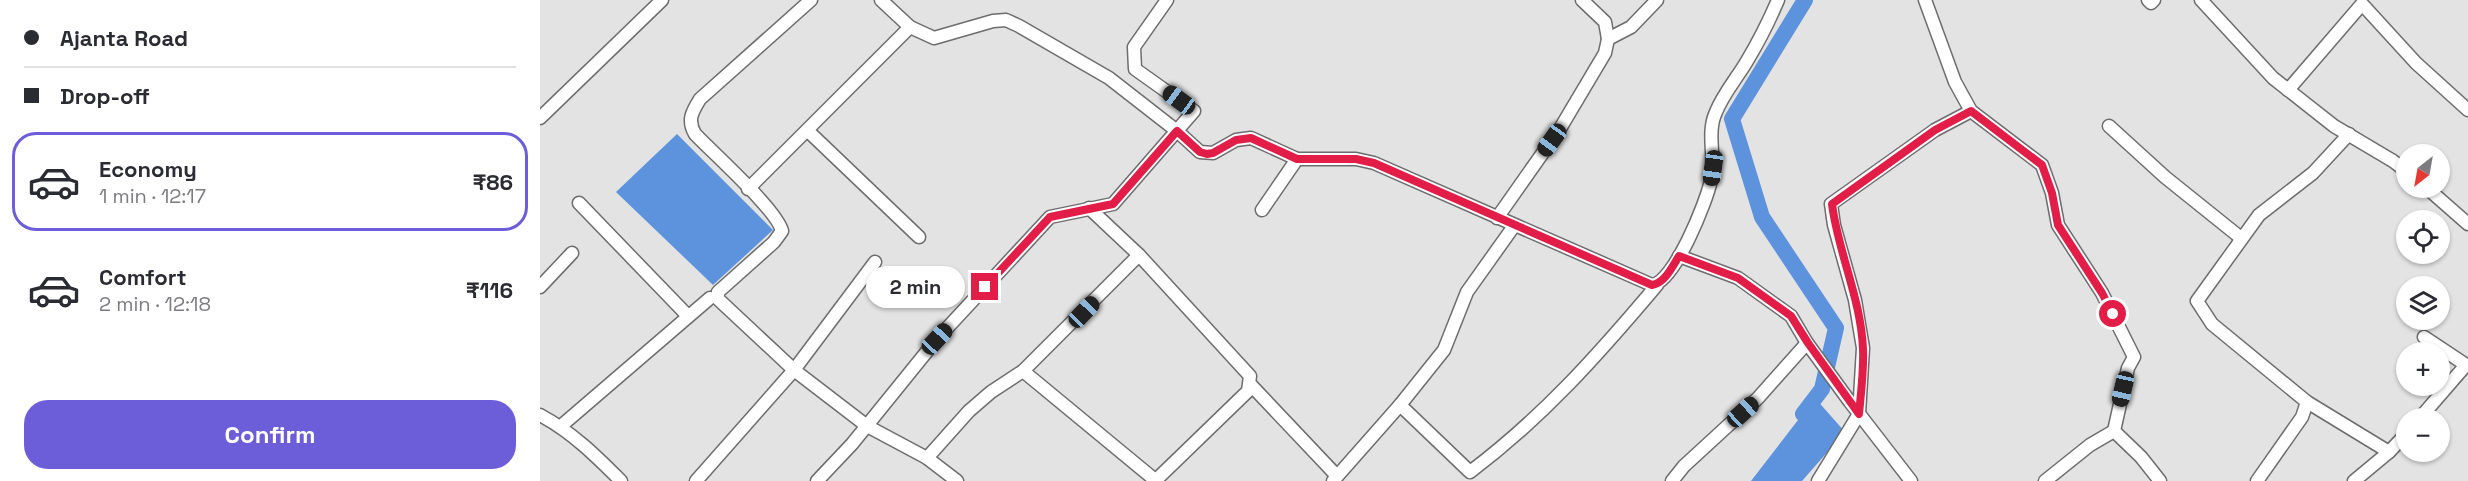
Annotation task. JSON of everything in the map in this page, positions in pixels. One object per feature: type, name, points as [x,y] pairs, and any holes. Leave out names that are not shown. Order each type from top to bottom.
[{"type":"street","points":[[540,118],[662,0]]},
{"type":"street","points":[[811,0],[700,99],[691,112],[690,126],[695,134],[767,208],[782,231],[774,242],[718,292],[718,299],[794,370],[867,426],[927,458],[957,481]]},
{"type":"street","points":[[881,0],[910,27],[934,38],[993,21],[1006,20],[1109,78],[1200,152],[1213,153],[1236,140],[1251,138],[1297,159],[1356,159],[1374,163],[1625,274],[1657,285]]},
{"type":"street","points":[[817,481],[867,426],[937,339],[1050,217],[1113,204],[1194,111],[1136,69],[1134,46],[1167,0]]},
{"type":"street","points":[[1497,218],[1570,114],[1605,53],[1608,39],[1605,22],[1582,0]]},
{"type":"street","points":[[1608,39],[1631,27],[1657,0]]},
{"type":"street","points":[[1400,405],[1470,472],[1511,442],[1572,383],[1668,274],[1679,256],[1701,211],[1711,180],[1712,131],[1715,113],[1762,36],[1778,0]]},
{"type":"street","points":[[1925,0],[1955,82],[1971,111],[2042,165],[2052,193],[2058,225],[2102,293],[2134,357],[2128,368],[2114,430],[2090,445],[2044,481]]},
{"type":"street","points":[[2148,0],[2151,3],[2154,0]]},
{"type":"street","points":[[2201,0],[2249,53],[2288,90],[2334,126],[2396,165]]},
{"type":"street","points":[[2288,90],[2361,2],[2416,63],[2468,110]]},
{"type":"street","points":[[748,189],[910,27]]},
{"type":"street","points":[[1818,481],[1859,414],[1863,348],[1855,300],[1834,225],[1832,204],[1935,130],[1971,111]]},
{"type":"street","points":[[2109,126],[2165,177],[2241,238]]},
{"type":"street","points":[[808,131],[919,237]]},
{"type":"street","points":[[2349,134],[2313,173],[2259,215],[2198,301],[2212,324],[2307,402],[2389,452]]},
{"type":"street","points":[[1262,210],[1297,159]]},
{"type":"street","points":[[2438,198],[2468,224]]},
{"type":"street","points":[[579,202],[688,316]]},
{"type":"street","points":[[1023,371],[1155,481],[1248,391],[1250,376],[1139,255],[1089,208]]},
{"type":"street","points":[[1250,384],[1335,479],[1400,405],[1444,350],[1467,292],[1514,226]]},
{"type":"street","points":[[540,287],[572,253]]},
{"type":"street","points":[[927,458],[969,411],[991,392],[1023,371],[1139,255]]},
{"type":"street","points":[[1679,256],[1738,278],[1791,316],[1850,402],[1911,481]]},
{"type":"street","points":[[696,481],[794,370],[875,262]]},
{"type":"street","points":[[561,426],[710,298]]},
{"type":"street","points":[[2424,337],[2466,365],[2429,408]]},
{"type":"street","points":[[1672,481],[1684,466],[1758,398],[1808,343]]},
{"type":"street","points":[[2257,481],[2302,417],[2307,402]]},
{"type":"street","points":[[540,415],[561,426],[599,458],[621,481]]},
{"type":"street","points":[[2114,430],[2141,457],[2159,481]]},
{"type":"street","points":[[2354,481],[2396,445]]},
{"type":"water","points":[[677,134],[773,230],[713,285],[616,192]]},
{"type":"water","points":[[1815,398],[1845,432],[1802,481],[1751,481]]},
{"type":"waterway","points":[[1803,414],[1822,389],[1836,328],[1762,217],[1732,119],[1805,0]]},
{"type":"route","points":[[985,287],[1050,217],[1113,204],[1177,131],[1200,152],[1207,154],[1236,140],[1251,138],[1297,159],[1356,159],[1388,168],[1514,226],[1652,285],[1661,282],[1679,256],[1738,278],[1791,316],[1859,414],[1863,348],[1855,300],[1834,225],[1832,204],[1935,130],[1971,111],[2042,165],[2052,193],[2058,225],[2113,314]]}]
